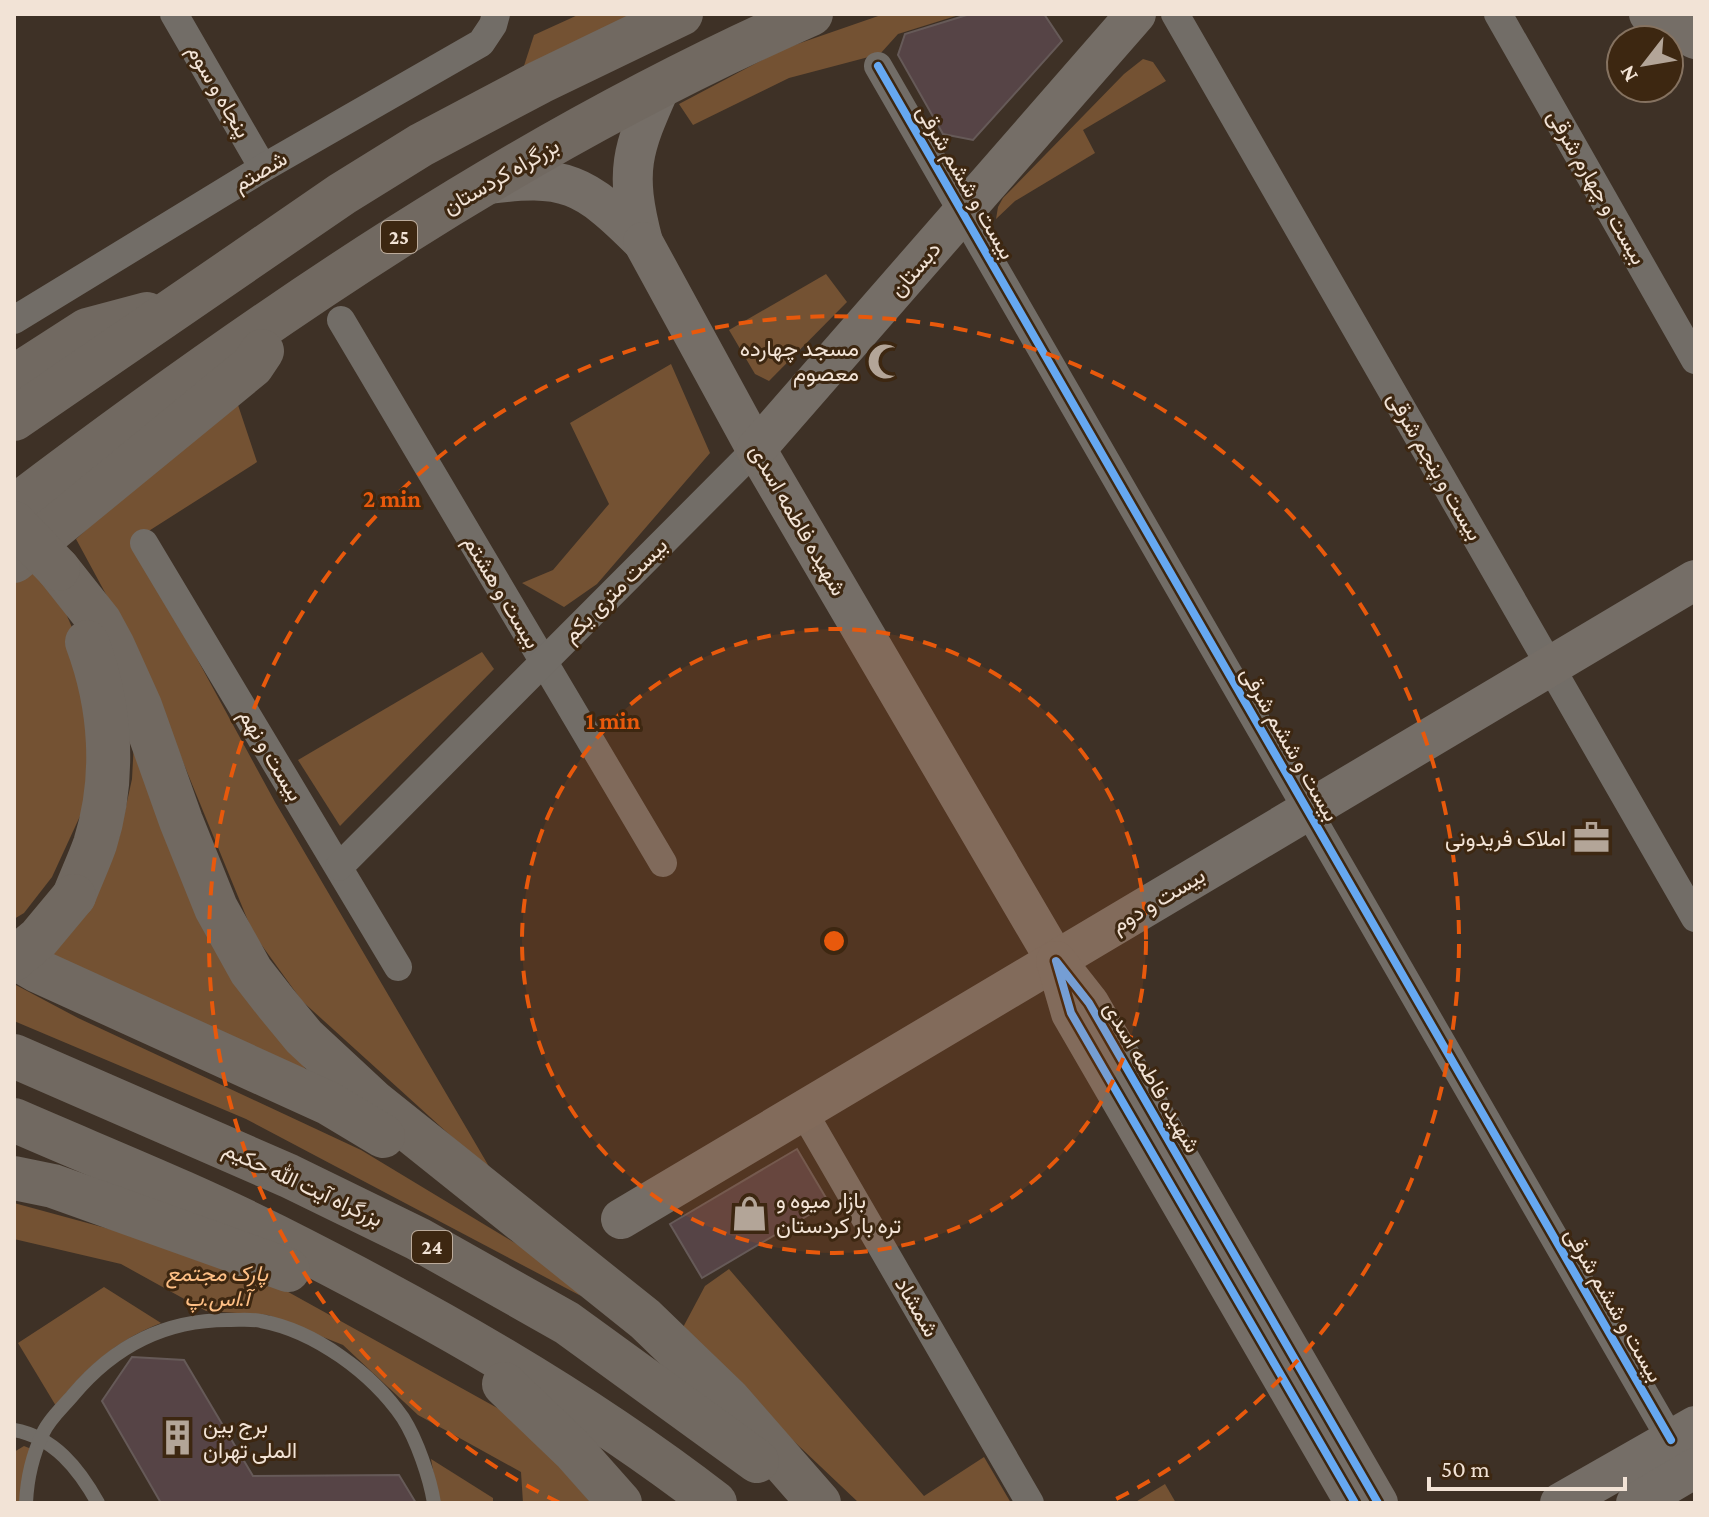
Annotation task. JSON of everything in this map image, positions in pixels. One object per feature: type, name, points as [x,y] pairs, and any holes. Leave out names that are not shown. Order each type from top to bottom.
[{"type":"highway","points":[[14,419],[342,194],[421,145],[540,82],[681,14]]},
{"type":"highway","name":"بزرگراه کردستان","points":[[14,507],[156,399],[293,303],[482,185],[661,85],[811,14]]},
{"type":"highway","points":[[14,561],[252,366],[293,303]]},
{"type":"highway","points":[[14,377],[87,330],[180,304]]},
{"type":"highway","points":[[14,523],[58,569],[100,622],[126,671],[201,874],[251,971],[304,1037],[336,1068],[493,1199],[645,1319],[728,1399],[819,1503]]},
{"type":"highway","points":[[58,569],[96,665],[104,700],[108,739],[107,790],[95,842],[74,896],[39,938],[14,958],[328,1103],[493,1199]]},
{"type":"highway","name":"بزرگراه آیت الله حکیم","points":[[14,1056],[289,1176],[418,1239],[567,1323],[813,1503]]},
{"type":"highway","points":[[14,1120],[274,1235],[431,1319],[648,1451],[715,1503]]},
{"type":"highway","points":[[14,1178],[53,1186],[431,1319],[541,1417],[620,1503]]},
{"type":"street","name":"پنجاه و سوم","points":[[174,14],[263,168]]},
{"type":"street","name":"شصتم","points":[[14,320],[263,168],[481,43],[496,14]]},
{"type":"street","name":"دبستان","points":[[756,449],[1136,14]]},
{"type":"street","name":"بیست و پنجم شرقی","points":[[1175,14],[1695,918]]},
{"type":"street","name":"بیست و چهارم شرقی","points":[[1498,14],[1695,360]]},
{"type":"street","points":[[1649,14],[1695,39]]},
{"type":"street","name":"بیست و ششم شرقی","points":[[878,66],[1308,810],[1689,1456]]},
{"type":"street","points":[[643,242],[632,197],[631,177],[642,129],[661,85]]},
{"type":"street","points":[[482,185],[534,179],[561,183],[584,191],[604,203],[643,242]]},
{"type":"street","name":"شهیده فاطمه اسدی","points":[[643,242],[756,449],[1056,961],[1089,1003],[1378,1503]]},
{"type":"street","name":"بیست و هشتم","points":[[341,320],[663,863]]},
{"type":"street","name":"بیست متری یکم","points":[[339,867],[756,449]]},
{"type":"street","name":"بیست و نهم","points":[[144,543],[398,967]]},
{"type":"street","name":"بیست و دوم","points":[[621,1219],[1695,580]]},
{"type":"street","name":"شهیده فاطمه اسدی","points":[[1056,961],[1071,1013],[1355,1503]]},
{"type":"street","name":"شمشاد","points":[[803,1111],[1030,1503]]},
{"type":"street","points":[[1560,1503],[1689,1456]]},
{"type":"street","points":[[1636,1503],[1689,1456]]},
{"type":"lane","points":[[26,1503],[27,1483],[43,1430],[93,1371],[128,1347],[161,1331],[202,1320],[260,1320],[312,1338],[361,1372],[403,1419],[431,1482],[434,1503]]},
{"type":"lane","points":[[14,1430],[40,1439],[65,1457],[85,1480],[98,1503]]},
{"type":"green space","points":[[580,14],[642,14],[522,72],[534,35]]},
{"type":"green space","points":[[884,14],[962,14],[898,34],[880,54],[789,78],[693,125],[679,104],[783,49]]},
{"type":"green space","points":[[1143,59],[1153,62],[1166,81],[1083,130],[1095,153],[1015,201],[996,219],[1003,198],[1124,74]]},
{"type":"green space","points":[[826,274],[847,302],[769,381],[755,374],[729,330]]},
{"type":"green space","points":[[671,364],[710,453],[597,584],[564,607],[522,583],[553,570],[609,504],[570,423]]},
{"type":"green space","points":[[235,396],[257,462],[133,541],[275,802],[494,1175],[302,1001],[253,933],[140,657],[76,539]]},
{"type":"green space","points":[[26,555],[65,611],[84,656],[93,765],[81,814],[52,877],[24,913],[14,919],[14,571]]},
{"type":"green space","points":[[482,652],[494,669],[340,826],[298,760]]},
{"type":"green space","points":[[135,723],[216,938],[307,1071],[43,966],[119,838],[132,779]]},
{"type":"green space","points":[[14,984],[78,1018],[361,1150],[545,1261],[581,1296],[246,1119],[14,1021]]},
{"type":"green space","name":"پارک مجتمع آ.اس.پ","points":[[14,1203],[238,1264],[519,1420],[591,1503],[523,1503],[521,1472],[418,1415],[343,1345],[268,1315],[206,1311],[121,1264],[14,1239]]},
{"type":"green space","points":[[729,1269],[924,1496],[984,1457],[1011,1503],[859,1503],[680,1333],[705,1286]]},
{"type":"green space","points":[[104,1287],[161,1323],[130,1338],[102,1357],[56,1406],[18,1343]]},
{"type":"green space","points":[[24,1446],[34,1450],[19,1503],[14,1503],[14,1452]]},
{"type":"green space","points":[[431,1459],[493,1498],[493,1503],[439,1503]]},
{"type":"green space","points":[[1165,1484],[1176,1503],[1134,1503]]},
{"type":"building","points":[[970,14],[1044,14],[1062,41],[973,140],[943,134],[898,55],[905,34]]},
{"type":"building","name":"بازار میوه و تره بار کردستان","points":[[797,1149],[829,1203],[702,1278],[670,1224]]},
{"type":"building","name":"برج بین الملی تهران","points":[[132,1357],[184,1360],[253,1476],[399,1475],[416,1503],[161,1503],[102,1401]]},
{"type":"cycle path","points":[[878,66],[1671,1440]]},
{"type":"cycle path","points":[[1355,1503],[1071,1013],[1056,961],[1089,1003],[1378,1503]]},
{"type":"place","name":"مسجد چهارده معصوم","points":[[885,361]]},
{"type":"place","name":"املاک فریدونی","points":[[1592,838]]},
{"type":"place","name":"بازار میوه و تره بار کردستان","points":[[750,1213]]},
{"type":"place","name":"برج بین الملی تهران","points":[[177,1438]]}]
